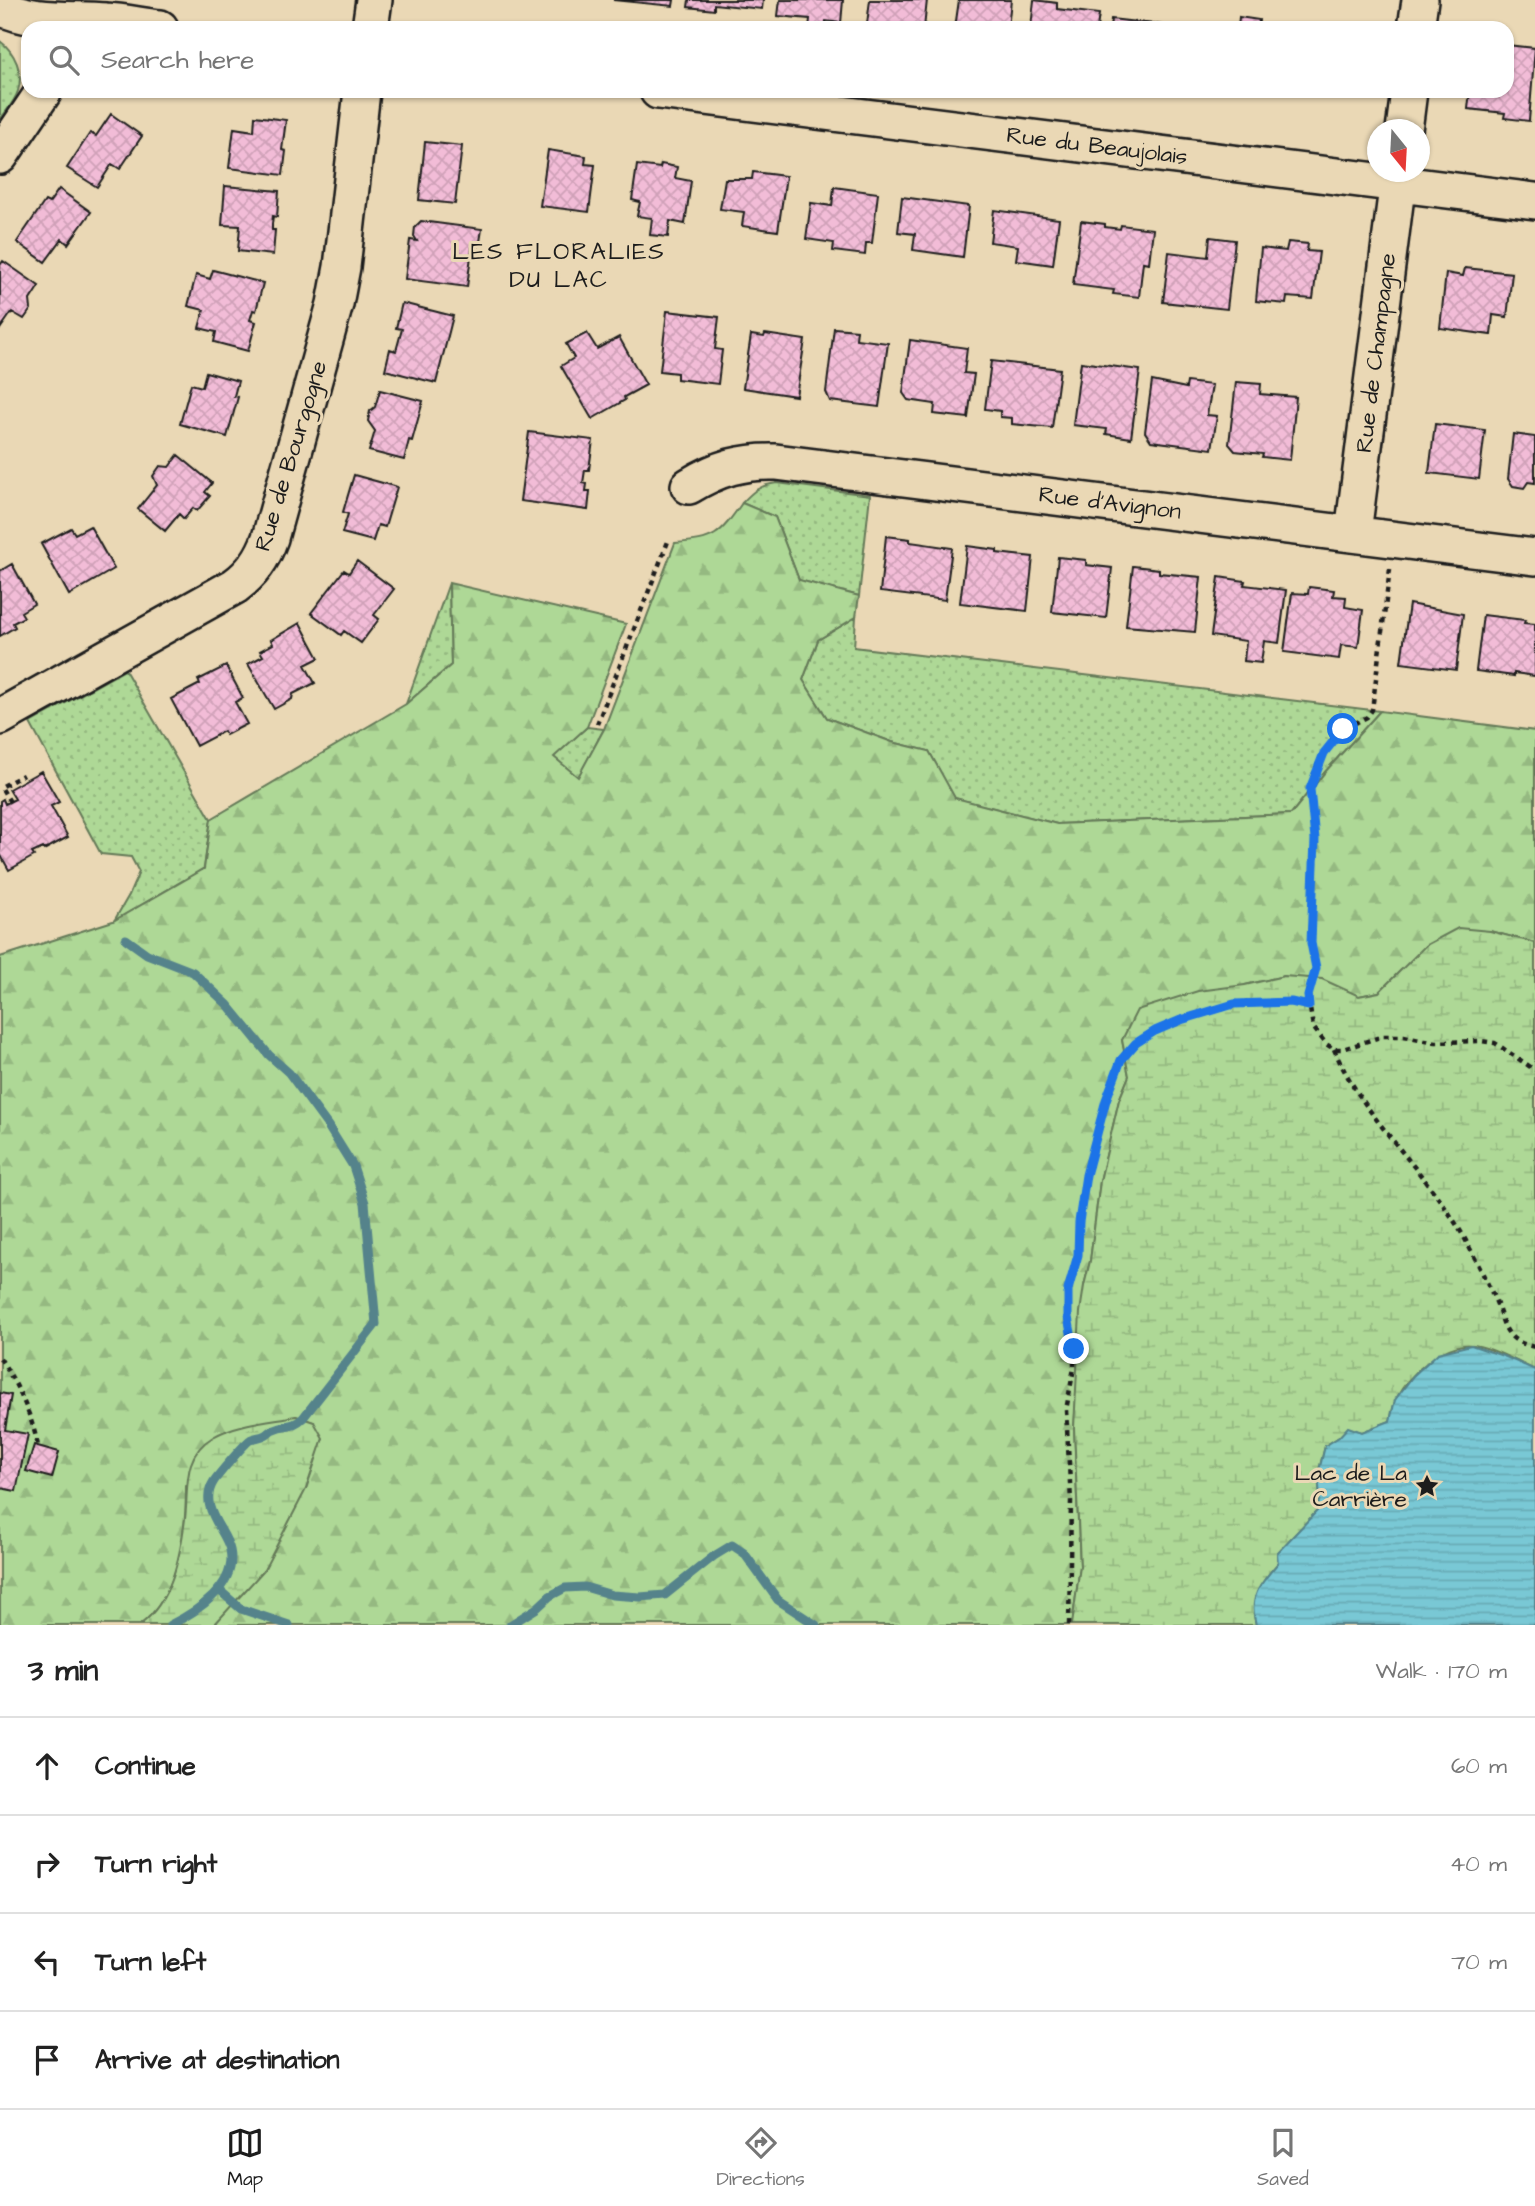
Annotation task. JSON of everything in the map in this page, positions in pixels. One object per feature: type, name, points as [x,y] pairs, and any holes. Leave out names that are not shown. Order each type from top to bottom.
[{"type":"street","points":[[371,21],[374,0]]},
{"type":"street","points":[[1417,21],[1420,0]]},
{"type":"street","points":[[0,7],[17,15],[50,21]]},
{"type":"street","points":[[0,156],[39,98]]},
{"type":"street","name":"Rue de Bourgogne","points":[[0,717],[235,586],[248,576],[262,557],[270,537],[335,304],[342,267],[361,98]]},
{"type":"street","name":"Rue du Beaujolais","points":[[718,98],[1367,173]]},
{"type":"street","points":[[1405,119],[1408,98]]},
{"type":"street","name":"Rue de Champagne","points":[[1353,533],[1397,182]]},
{"type":"street","name":"Rue du Beaujolais","points":[[1427,182],[1535,201]]},
{"type":"street","name":"Rue d'Avignon","points":[[690,486],[725,467],[757,461],[776,462],[1535,557]]},
{"type":"path","points":[[597,724],[668,539]]},
{"type":"path","points":[[1391,561],[1372,710],[1367,717],[1343,729],[1332,740],[1317,767],[1310,789],[1315,839],[1311,943],[1316,968],[1308,996],[1313,1027],[1326,1044],[1334,1049],[1343,1049],[1383,1036],[1404,1036],[1436,1042],[1495,1043],[1535,1070]]},
{"type":"path","points":[[10,802],[1,787],[23,775]]},
{"type":"path","points":[[1069,1625],[1071,1502],[1066,1410],[1074,1368],[1074,1349],[1068,1317],[1068,1290],[1078,1255],[1079,1222],[1086,1175],[1106,1100],[1121,1060],[1136,1043],[1155,1031],[1234,1004],[1291,1002],[1309,1006]]},
{"type":"path","points":[[1334,1049],[1341,1066],[1362,1099],[1448,1211],[1484,1275],[1504,1326],[1513,1339],[1535,1347]]},
{"type":"path","points":[[0,1358],[22,1395],[34,1424],[38,1446]]},
{"type":"green space","points":[[0,41],[14,57],[20,84],[17,95],[0,120]]},
{"type":"green space","points":[[777,483],[870,495],[859,596],[799,580],[775,517],[742,503],[757,489]]},
{"type":"green space","points":[[742,503],[775,517],[799,580],[859,596],[856,617],[818,640],[803,680],[827,718],[892,742],[929,751],[955,798],[1057,824],[1291,814],[1380,711],[1535,731],[1535,943],[1490,931],[1401,970],[1379,992],[1359,996],[1284,976],[1245,985],[1122,1040],[1129,1076],[1119,1100],[1100,1181],[1090,1261],[1084,1286],[1074,1428],[1080,1566],[1072,1625],[214,1625],[231,1605],[314,1422],[296,1416],[186,1486],[178,1562],[164,1597],[140,1625],[0,1625],[0,957],[113,921],[204,869],[211,819],[406,704],[451,665],[449,583],[626,624],[587,727],[554,757],[578,777],[604,729],[675,543],[708,538],[715,534]]},
{"type":"green space","points":[[449,583],[451,665],[406,704]]},
{"type":"green space","points":[[856,617],[854,647],[1380,711],[1291,814],[1057,824],[954,798],[929,751],[892,742],[827,718],[803,680],[818,640]]},
{"type":"green space","points":[[125,670],[211,819],[204,868],[114,921],[139,872],[131,857],[101,854],[30,723]]},
{"type":"green space","points":[[587,727],[604,729],[578,778],[553,757]]},
{"type":"green space","points":[[1458,928],[1490,931],[1535,943],[1535,1370],[1482,1347],[1463,1345],[1451,1348],[1428,1362],[1409,1380],[1396,1399],[1390,1421],[1362,1432],[1348,1428],[1325,1446],[1318,1474],[1320,1497],[1317,1511],[1277,1553],[1278,1563],[1266,1577],[1255,1599],[1256,1625],[1072,1625],[1080,1566],[1074,1428],[1080,1312],[1090,1261],[1100,1181],[1119,1100],[1129,1076],[1122,1040],[1137,1010],[1198,991],[1245,985],[1284,976],[1322,979],[1359,996],[1379,992],[1426,945]]},
{"type":"green space","points":[[296,1416],[314,1422],[323,1438],[306,1489],[264,1570],[214,1625],[140,1625],[160,1604],[173,1577],[183,1533],[188,1474],[196,1454],[203,1445],[222,1432],[253,1423]]},
{"type":"water","name":"Lac de La Carrière","points":[[1471,1345],[1535,1370],[1535,1625],[1256,1625],[1254,1606],[1257,1591],[1278,1563],[1277,1553],[1317,1511],[1320,1497],[1318,1475],[1325,1446],[1348,1427],[1362,1432],[1390,1421],[1395,1400],[1413,1376],[1438,1353]]},
{"type":"building","points":[[613,0],[674,0],[673,6]]},
{"type":"building","points":[[689,0],[763,0],[762,9],[714,4],[714,10],[688,7]]},
{"type":"building","points":[[780,0],[843,0],[841,21],[810,21],[778,16]]},
{"type":"building","points":[[870,0],[927,0],[925,21],[867,21]]},
{"type":"building","points":[[959,0],[1011,0],[1009,21],[956,21]]},
{"type":"building","points":[[1034,0],[1057,3],[1057,9],[1099,14],[1098,21],[1032,21]]},
{"type":"building","points":[[1239,17],[1259,20],[1259,21],[1239,21]]},
{"type":"building","points":[[1514,46],[1535,48],[1529,121],[1504,118],[1505,113],[1468,109],[1469,98],[1514,98]]},
{"type":"building","points":[[111,114],[142,136],[120,169],[112,164],[97,187],[67,168],[90,133],[96,136]]},
{"type":"building","points":[[255,116],[286,120],[282,150],[286,151],[283,175],[229,168],[234,128],[254,131]]},
{"type":"building","points":[[425,142],[462,146],[455,204],[419,200]]},
{"type":"building","points":[[548,150],[586,156],[585,164],[595,165],[589,212],[540,206]]},
{"type":"building","points":[[661,164],[677,167],[675,178],[691,181],[685,224],[670,221],[668,237],[650,235],[652,218],[637,216],[640,202],[632,200],[637,165],[660,168]]},
{"type":"building","points":[[753,172],[786,176],[778,231],[742,226],[744,212],[720,209],[725,179],[752,179]]},
{"type":"building","points":[[225,186],[279,191],[277,217],[273,216],[272,224],[272,230],[275,230],[273,255],[238,251],[240,226],[222,225]]},
{"type":"building","points":[[834,187],[878,193],[872,243],[866,243],[865,255],[833,251],[834,243],[806,239],[811,203],[832,206]]},
{"type":"building","points":[[59,189],[91,212],[68,244],[62,239],[45,262],[17,242],[45,201],[49,203]]},
{"type":"building","points":[[902,197],[969,206],[963,257],[913,250],[915,234],[898,232]]},
{"type":"building","points":[[994,210],[1059,219],[1053,265],[1016,260],[1018,246],[990,242]]},
{"type":"building","points":[[421,221],[482,229],[479,248],[472,248],[467,287],[405,279],[410,240],[417,241],[414,236],[415,227]]},
{"type":"building","points":[[1081,221],[1120,229],[1121,225],[1153,229],[1149,263],[1143,262],[1139,297],[1113,294],[1114,290],[1073,285]]},
{"type":"building","points":[[1210,237],[1235,240],[1227,309],[1163,302],[1169,252],[1208,257]]},
{"type":"building","points":[[1288,242],[1308,244],[1307,251],[1319,252],[1313,299],[1287,297],[1286,304],[1256,301],[1261,248],[1286,251]]},
{"type":"building","points":[[3,261],[39,286],[30,300],[31,309],[24,319],[12,312],[0,329],[0,265]]},
{"type":"building","points":[[1465,268],[1512,273],[1507,317],[1493,315],[1491,335],[1440,328],[1446,273],[1463,276]]},
{"type":"building","points":[[213,270],[263,283],[256,311],[253,310],[250,320],[256,322],[248,351],[214,342],[216,332],[199,328],[204,310],[188,306],[196,275],[210,279]]},
{"type":"building","points":[[402,303],[453,316],[436,383],[385,370],[390,349],[396,351],[402,329],[396,328]]},
{"type":"building","points":[[667,311],[719,317],[715,349],[722,350],[718,384],[677,379],[677,373],[660,371]]},
{"type":"building","points":[[834,328],[857,330],[856,339],[888,343],[879,407],[830,401],[826,392]]},
{"type":"building","points":[[587,333],[597,349],[619,337],[646,385],[592,419],[561,366],[574,358],[566,344]]},
{"type":"building","points":[[765,334],[805,340],[796,396],[743,388],[751,335],[764,337]]},
{"type":"building","points":[[910,340],[967,348],[964,373],[974,374],[968,418],[934,414],[935,404],[908,400],[903,393]]},
{"type":"building","points":[[991,361],[1060,369],[1052,428],[1012,424],[1012,418],[1000,417],[1000,411],[985,409]]},
{"type":"building","points":[[1081,362],[1140,370],[1131,438],[1106,434],[1107,429],[1073,425]]},
{"type":"building","points":[[206,372],[238,381],[234,396],[238,397],[227,437],[180,424],[191,384],[202,387]]},
{"type":"building","points":[[1152,381],[1186,388],[1187,382],[1212,385],[1207,415],[1217,416],[1212,449],[1151,441],[1145,432]]},
{"type":"building","points":[[1236,382],[1261,384],[1260,394],[1296,397],[1290,460],[1235,451],[1229,444]]},
{"type":"building","points":[[380,390],[423,401],[404,460],[369,451],[375,431],[368,421]]},
{"type":"building","points":[[1435,424],[1485,430],[1479,479],[1429,473]]},
{"type":"building","points":[[529,432],[593,440],[589,470],[585,470],[583,483],[587,484],[586,491],[590,491],[588,510],[520,501]]},
{"type":"building","points":[[1513,434],[1535,437],[1535,483],[1528,482],[1524,488],[1513,486],[1508,479]]},
{"type":"building","points":[[178,455],[212,483],[205,492],[210,496],[197,511],[193,508],[184,519],[179,514],[165,531],[138,509],[157,485],[153,476],[160,466],[169,467]]},
{"type":"building","points":[[354,475],[397,487],[385,527],[378,525],[373,541],[342,533],[348,514],[343,512]]},
{"type":"building","points":[[90,526],[114,569],[69,595],[41,544],[71,528],[75,534]]},
{"type":"building","points":[[886,536],[952,548],[945,600],[880,592]]},
{"type":"building","points":[[967,546],[1033,557],[1027,611],[960,603]]},
{"type":"building","points":[[1058,557],[1086,560],[1086,565],[1112,568],[1106,618],[1052,612]]},
{"type":"building","points":[[357,561],[394,589],[374,615],[379,619],[361,643],[344,631],[341,635],[311,613],[344,570],[349,573]]},
{"type":"building","points":[[12,564],[34,604],[21,612],[24,617],[13,623],[15,627],[0,636],[0,571]]},
{"type":"building","points":[[1133,566],[1159,569],[1159,573],[1201,577],[1195,632],[1126,626]]},
{"type":"building","points":[[1219,577],[1245,581],[1244,585],[1286,590],[1279,643],[1264,641],[1261,663],[1244,661],[1246,641],[1211,636]]},
{"type":"building","points":[[1309,587],[1334,590],[1333,596],[1346,597],[1345,607],[1363,610],[1358,647],[1341,645],[1339,659],[1284,652],[1292,593],[1308,594]]},
{"type":"building","points":[[1409,604],[1463,614],[1456,670],[1401,663]]},
{"type":"building","points":[[1483,615],[1525,620],[1524,623],[1535,624],[1535,676],[1476,671]]},
{"type":"building","points":[[300,623],[319,658],[305,665],[315,683],[293,694],[292,699],[274,709],[248,664],[263,656],[260,651],[273,644],[271,640]]},
{"type":"building","points":[[226,666],[243,698],[235,702],[247,724],[226,735],[224,731],[196,746],[171,699],[200,684],[198,680]]},
{"type":"building","points":[[41,771],[59,802],[51,806],[68,837],[44,850],[43,848],[32,853],[34,856],[9,870],[0,854],[0,801],[3,799],[5,804],[15,799],[9,789]]},
{"type":"building","points":[[0,1393],[11,1395],[5,1430],[28,1434],[16,1491],[0,1488]]},
{"type":"building","points":[[34,1445],[59,1452],[52,1478],[26,1471]]},
{"type":"waterway","points":[[126,939],[147,954],[193,972],[228,1005],[269,1055],[289,1073],[328,1126],[353,1166],[365,1203],[376,1324],[303,1418],[295,1424],[278,1427],[250,1440],[214,1481],[209,1500],[214,1518],[230,1550],[228,1575],[203,1605],[170,1625]]},
{"type":"waterway","points":[[510,1625],[565,1588],[585,1587],[612,1595],[640,1597],[665,1595],[732,1545],[744,1553],[778,1600],[816,1625]]},
{"type":"waterway","points":[[219,1590],[241,1609],[289,1625]]},
{"type":"place","name":"Lac de La Carrière","points":[[1427,1486]]},
{"type":"district","name":"LES FLORALIES DU LAC","points":[[559,266]]},
{"type":"route","points":[[1074,1349],[1068,1317],[1068,1290],[1078,1255],[1079,1222],[1086,1175],[1106,1100],[1121,1060],[1136,1043],[1155,1031],[1234,1004],[1291,1002],[1309,1006],[1308,996],[1316,968],[1311,943],[1315,839],[1310,789],[1324,753],[1343,729]]}]
